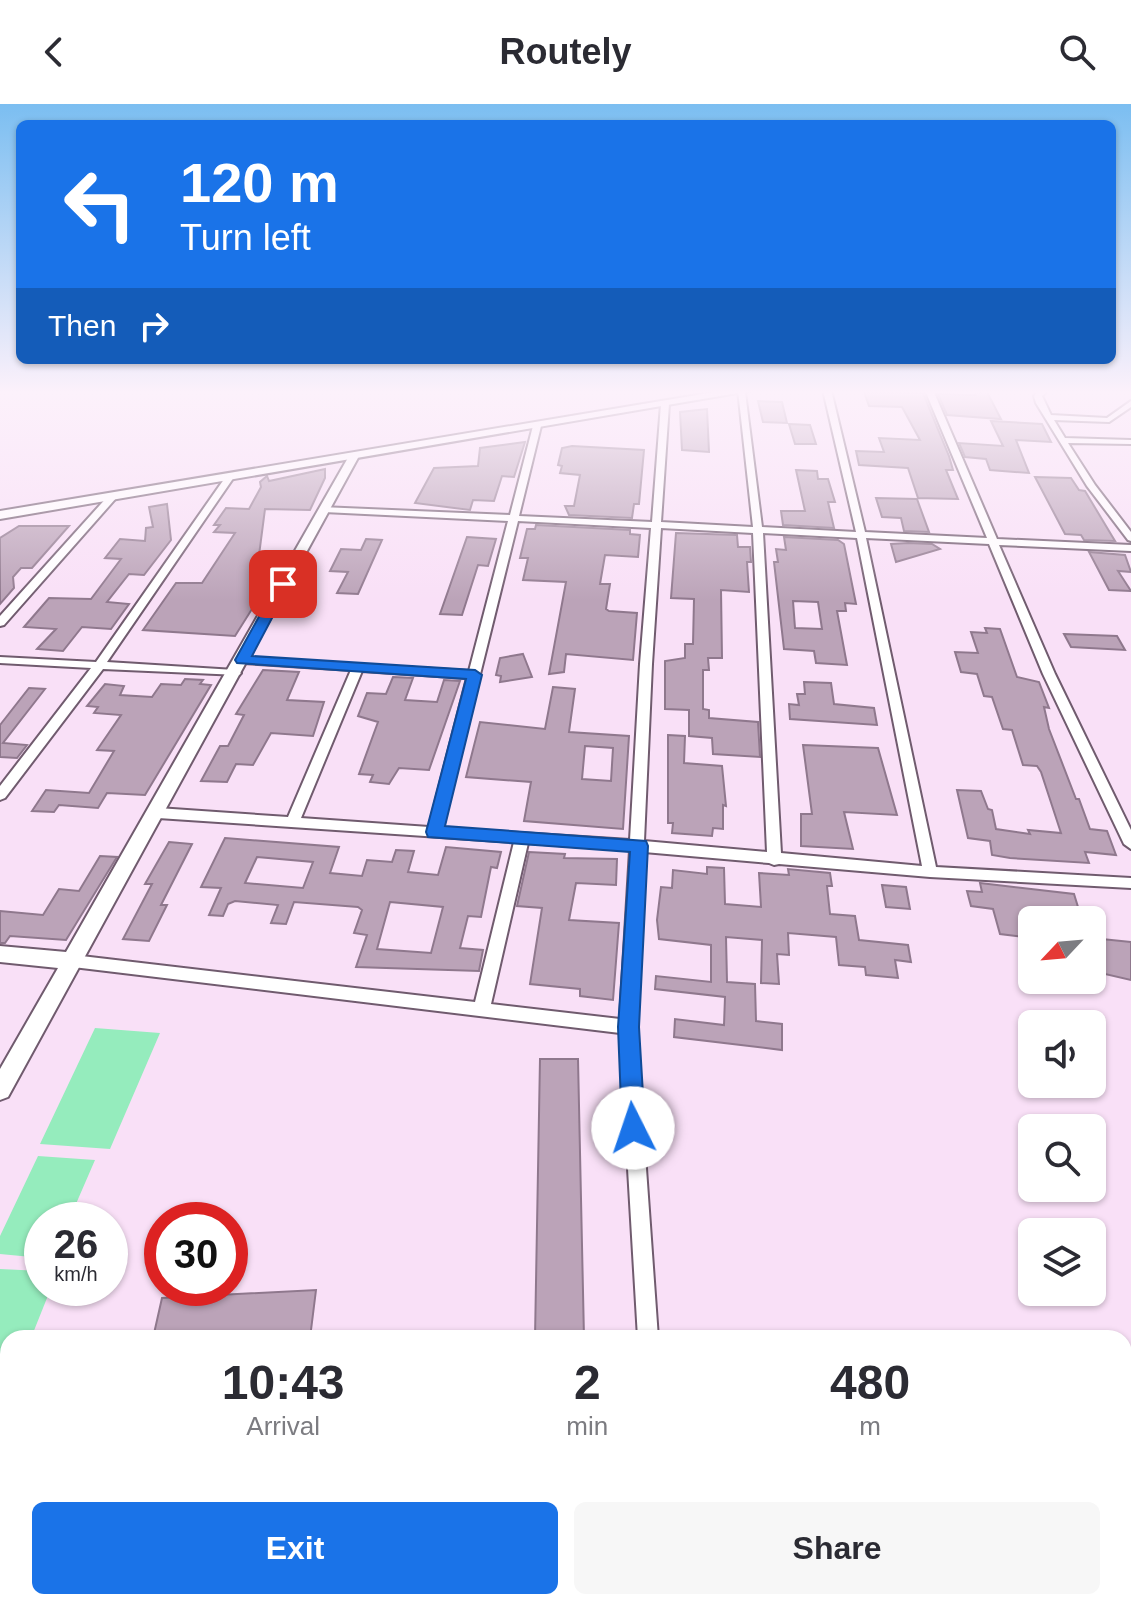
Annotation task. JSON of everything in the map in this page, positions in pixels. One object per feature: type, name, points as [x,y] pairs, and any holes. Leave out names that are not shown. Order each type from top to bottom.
[{"type":"main road","points":[[0,515],[329,460]]},
{"type":"street","points":[[0,1090],[158,813],[352,460]]},
{"type":"street","points":[[434,832],[528,460]]},
{"type":"street","points":[[647,1330],[628,1027],[646,664],[661,460]]},
{"type":"street","points":[[751,460],[758,531],[774,860]]},
{"type":"street","points":[[843,460],[930,872]]},
{"type":"street","points":[[959,460],[1049,674],[1131,844]]},
{"type":"street","points":[[1076,460],[1091,486],[1131,538]]},
{"type":"street","points":[[0,795],[99,666],[230,477]]},
{"type":"street","points":[[0,623],[112,497]]},
{"type":"street","points":[[324,509],[1131,548]]},
{"type":"street","points":[[0,660],[99,666],[358,667],[475,675]]},
{"type":"street","points":[[293,822],[358,667]]},
{"type":"street","points":[[158,813],[639,846],[930,872],[1131,883]]},
{"type":"street","points":[[482,1008],[522,838]]},
{"type":"street","points":[[0,954],[628,1027]]},
{"type":"green space","points":[[95,1028],[160,1033],[110,1149],[40,1144]]},
{"type":"green space","points":[[38,1156],[95,1160],[77,1202],[24,1202],[24,1256],[0,1254],[0,1236]]},
{"type":"green space","points":[[0,1269],[24,1270],[24,1306],[44,1306],[34,1330],[0,1330]]},
{"type":"building","points":[[479,460],[519,460],[514,477],[502,476],[494,501],[473,500],[470,510],[415,503],[434,468],[478,466]]},
{"type":"building","points":[[559,460],[643,460],[639,504],[634,504],[632,518],[569,515],[565,506],[574,506],[580,475],[560,473],[562,466],[558,465]]},
{"type":"building","points":[[858,460],[950,460],[953,470],[946,470],[958,499],[918,498],[908,468],[859,465]]},
{"type":"building","points":[[986,460],[1024,460],[1029,473],[990,470]]},
{"type":"building","points":[[325,469],[325,478],[310,510],[265,509],[252,609],[235,636],[143,630],[176,583],[202,583],[235,533],[214,532],[220,525],[214,525],[226,508],[249,509],[261,487],[260,482],[267,476],[269,481]]},
{"type":"building","points":[[796,470],[817,471],[818,479],[828,479],[835,502],[828,502],[834,528],[783,525],[781,511],[805,511]]},
{"type":"building","points":[[1035,477],[1071,478],[1079,490],[1085,491],[1115,541],[1084,540],[1081,535],[1065,534]]},
{"type":"building","points":[[876,498],[917,499],[929,532],[904,531],[901,518],[882,517]]},
{"type":"building","points":[[167,504],[171,540],[144,575],[129,574],[107,602],[129,604],[111,629],[82,627],[63,651],[37,649],[56,629],[24,627],[49,598],[91,599],[121,559],[105,558],[120,539],[145,541],[146,528],[153,527],[149,507]]},
{"type":"building","points":[[536,525],[630,530],[630,534],[640,535],[638,557],[605,555],[600,584],[610,584],[606,609],[637,613],[633,660],[566,654],[564,672],[549,674],[566,582],[523,580],[528,558],[520,558],[527,529],[535,529]]},
{"type":"building","points":[[19,526],[69,526],[32,568],[21,568],[13,577],[14,588],[0,604],[0,538]]},
{"type":"building","points":[[676,533],[737,535],[738,547],[750,547],[751,562],[747,562],[749,592],[721,590],[722,658],[708,658],[709,670],[703,670],[703,709],[709,710],[709,718],[758,722],[760,757],[713,754],[712,738],[689,736],[689,710],[665,709],[665,661],[685,658],[685,644],[693,644],[694,599],[671,598]]},
{"type":"building","points":[[467,537],[496,539],[488,566],[478,565],[462,615],[440,614]]},
{"type":"building","points":[[784,537],[838,540],[844,544],[856,604],[845,603],[846,611],[837,611],[847,665],[816,663],[814,651],[784,649],[774,562],[778,562],[776,549],[786,550]],"holes":[[[793,601],[818,602],[822,629],[795,628]]]},
{"type":"building","points":[[366,539],[382,540],[358,594],[337,593],[348,572],[330,571],[341,549],[361,550]]},
{"type":"building","points":[[891,544],[932,544],[940,549],[896,562]]},
{"type":"building","points":[[1089,552],[1125,555],[1131,572],[1118,571],[1131,591],[1109,590]]},
{"type":"building","points":[[985,628],[1000,629],[1017,677],[1039,682],[1049,708],[1044,707],[1049,729],[1076,799],[1079,799],[1090,829],[1107,831],[1116,855],[1085,852],[1089,863],[1010,858],[992,855],[990,841],[968,838],[957,790],[981,791],[988,809],[992,810],[996,829],[1030,834],[1028,830],[1061,833],[1041,772],[1037,766],[1023,765],[1012,730],[1003,729],[992,697],[984,696],[977,674],[961,672],[955,652],[978,653],[971,632],[987,633]]},
{"type":"building","points":[[1064,634],[1117,636],[1125,650],[1071,647]]},
{"type":"building","points":[[523,654],[532,677],[500,682],[501,676],[496,675],[500,658]]},
{"type":"building","points":[[263,670],[299,672],[287,700],[324,702],[313,736],[271,733],[253,765],[236,764],[227,782],[201,781],[220,746],[228,746],[244,715],[236,714]]},
{"type":"building","points":[[393,677],[413,678],[405,700],[437,702],[444,680],[460,681],[429,770],[399,768],[389,784],[370,782],[373,775],[359,774],[378,722],[358,716],[367,693],[386,694]]},
{"type":"building","points":[[185,679],[203,680],[200,684],[211,685],[145,795],[107,793],[98,808],[59,805],[54,812],[32,811],[46,790],[89,793],[114,751],[97,750],[121,715],[94,713],[98,707],[87,706],[105,684],[124,686],[120,695],[152,697],[161,684],[181,685]]},
{"type":"building","points":[[804,682],[831,683],[834,704],[874,708],[877,725],[790,719],[789,704],[799,705],[797,694],[805,694]]},
{"type":"building","points":[[553,687],[575,689],[569,732],[629,736],[623,829],[524,821],[531,782],[466,777],[480,722],[545,729]],"holes":[[[585,746],[613,748],[611,781],[582,779]]]},
{"type":"building","points":[[29,688],[45,689],[3,743],[27,745],[17,758],[0,757],[0,725]]},
{"type":"building","points":[[668,735],[685,736],[684,763],[722,766],[726,806],[723,805],[723,829],[713,828],[712,836],[672,833],[673,823],[668,823]]},
{"type":"building","points":[[803,745],[878,748],[897,815],[844,812],[853,849],[801,846],[801,814],[812,814]]},
{"type":"building","points":[[225,838],[339,847],[330,873],[362,876],[367,860],[392,862],[396,850],[414,851],[408,872],[438,875],[446,847],[501,852],[497,868],[491,867],[481,917],[468,916],[460,948],[483,950],[479,971],[356,967],[367,935],[354,933],[362,910],[358,907],[294,902],[286,924],[271,923],[278,905],[235,901],[228,904],[223,916],[209,915],[221,888],[201,887]],"holes":[[[257,857],[313,862],[303,888],[245,883]],[[390,902],[443,907],[431,953],[377,949]]]},
{"type":"building","points":[[169,842],[192,844],[161,905],[167,905],[149,941],[123,939],[152,884],[145,884]]},
{"type":"building","points":[[529,852],[565,854],[564,858],[617,859],[616,885],[576,883],[569,920],[619,923],[613,1000],[580,996],[580,989],[530,984],[542,908],[517,906]]},
{"type":"building","points":[[100,856],[117,857],[66,940],[10,936],[5,943],[0,943],[0,911],[43,915],[59,889],[79,891]]},
{"type":"building","points":[[707,867],[724,868],[725,904],[761,907],[759,873],[789,875],[788,869],[830,873],[832,886],[827,886],[830,914],[855,916],[859,940],[908,945],[911,962],[895,960],[898,978],[866,975],[865,967],[839,965],[836,937],[788,933],[789,955],[777,954],[779,984],[761,983],[762,940],[726,937],[727,982],[755,984],[756,1021],[782,1024],[782,1050],[674,1037],[675,1019],[724,1025],[725,997],[655,989],[656,976],[711,982],[711,945],[659,939],[657,920],[661,887],[672,888],[673,870],[707,874]]},
{"type":"building","points":[[980,883],[1074,894],[1078,906],[1018,906],[1018,936],[1000,934],[993,909],[971,906],[967,891],[982,892]]},
{"type":"building","points":[[882,885],[906,887],[910,909],[886,907]]},
{"type":"building","points":[[1106,939],[1131,942],[1131,980],[1106,974]]},
{"type":"building","points":[[540,1059],[578,1059],[584,1330],[535,1330]]},
{"type":"building","points":[[316,1290],[311,1330],[155,1330],[160,1306],[248,1306],[248,1294]]},
{"type":"route","points":[[283,584],[243,660],[475,675],[434,832],[639,846],[628,1027],[633,1128]]}]
